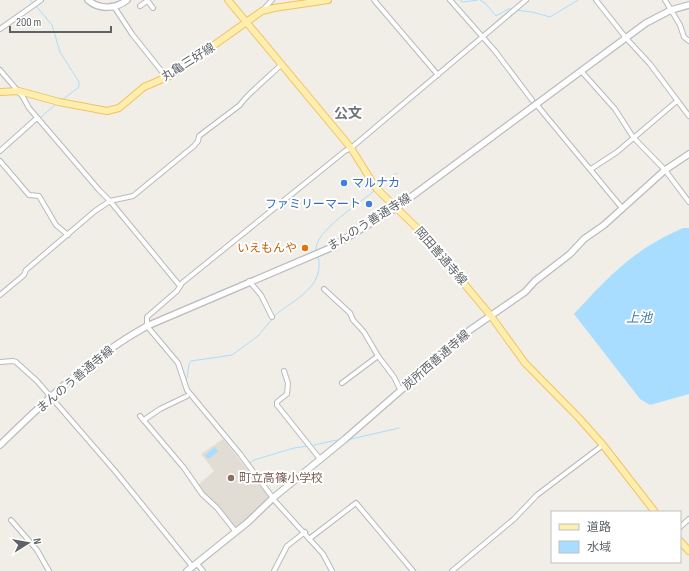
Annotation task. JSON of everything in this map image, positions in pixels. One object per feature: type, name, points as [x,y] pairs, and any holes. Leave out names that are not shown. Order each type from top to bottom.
[{"type":"main road","points":[[88,0],[94,5],[114,8],[127,0]]},
{"type":"main road","name":"岡田善通寺線","points":[[228,0],[351,148],[376,188],[422,232],[491,316],[525,363],[580,418],[654,511]]},
{"type":"main road","name":"丸亀三好線","points":[[0,92],[19,91],[59,102],[108,111],[118,108],[144,86],[167,78],[262,11],[282,6],[328,0]]},
{"type":"main road","name":"まんのう善通寺線","points":[[0,446],[50,398],[93,361],[122,340],[147,326],[249,281],[328,249],[396,208],[534,102],[582,72],[646,23],[671,10],[689,5]]},
{"type":"main road","name":"炭所西善通寺線","points":[[186,571],[236,532],[447,350],[525,292],[535,281],[570,254],[584,239],[604,225],[665,170],[689,154]]},
{"type":"main road","points":[[681,542],[689,551]]},
{"type":"street","points":[[0,29],[41,0]]},
{"type":"street","points":[[140,6],[147,0],[153,8]]},
{"type":"street","points":[[262,11],[272,0]]},
{"type":"street","points":[[374,0],[438,75]]},
{"type":"street","points":[[450,0],[495,51],[534,102],[622,208]]},
{"type":"street","points":[[332,571],[323,554],[274,499],[240,454],[187,390],[178,363],[147,326],[145,321],[147,317],[176,292],[180,286],[315,175],[351,148],[526,0]]},
{"type":"street","points":[[596,0],[626,38],[650,64],[689,116]]},
{"type":"street","points":[[665,0],[680,25],[684,38],[689,41]]},
{"type":"street","points":[[114,8],[132,34],[167,78]]},
{"type":"street","points":[[0,295],[24,275],[26,270],[95,211],[110,201],[133,196],[194,146],[198,141],[199,136],[240,105],[242,100],[256,90],[282,64]]},
{"type":"street","points":[[0,70],[19,91],[37,118],[110,201],[180,286]]},
{"type":"street","points":[[582,72],[615,109],[633,137],[665,170],[689,202]]},
{"type":"street","points":[[0,80],[4,75]]},
{"type":"street","points":[[591,169],[617,152],[677,101]]},
{"type":"street","points":[[0,151],[37,118]]},
{"type":"street","points":[[0,161],[29,195],[39,196],[56,225],[68,235]]},
{"type":"street","points":[[249,281],[259,292],[272,316]]},
{"type":"street","points":[[324,289],[350,313],[353,320],[368,338],[378,356],[394,377],[401,390]]},
{"type":"street","points":[[342,383],[378,356]]},
{"type":"street","points":[[0,362],[16,362],[37,381],[50,398],[195,565],[203,571]]},
{"type":"street","points":[[284,371],[288,383],[286,394],[276,402],[277,405],[320,459]]},
{"type":"street","points":[[144,420],[160,409],[186,396]]},
{"type":"street","points":[[140,416],[184,468],[202,494],[217,508],[236,532]]},
{"type":"street","points":[[452,571],[514,519],[537,495],[603,445]]},
{"type":"street","points":[[309,539],[356,503],[413,571]]},
{"type":"street","points":[[681,526],[689,519]]},
{"type":"street","points":[[11,520],[37,550],[48,571]]},
{"type":"street","points":[[274,571],[287,546],[305,532]]},
{"type":"shaded area","name":"町立高篠小学校","points":[[223,439],[270,498],[236,529],[203,493],[198,485],[214,471],[201,454]]},
{"type":"water","name":"上池","points":[[683,228],[689,228],[689,394],[650,405],[640,399],[574,314],[599,287],[636,254],[666,236]]},
{"type":"water","points":[[215,447],[218,452],[208,459],[205,455]]},
{"type":"waterway","points":[[30,0],[34,4]]},
{"type":"waterway","points":[[460,0],[463,2],[478,0]]},
{"type":"waterway","points":[[480,0],[485,3],[496,16],[508,9],[512,9]]},
{"type":"waterway","points":[[515,10],[532,12],[550,17],[578,0]]},
{"type":"waterway","points":[[36,6],[52,25],[60,52],[79,82],[79,87],[62,100]]},
{"type":"waterway","points":[[40,118],[56,104]]},
{"type":"waterway","points":[[381,185],[397,173]]},
{"type":"waterway","points":[[316,250],[317,242],[322,234],[375,190]]},
{"type":"waterway","points":[[274,316],[306,292],[313,284],[319,267],[318,256]]},
{"type":"waterway","points":[[187,378],[189,364],[191,361],[232,355],[258,336],[272,319]]},
{"type":"waterway","points":[[347,440],[399,428]]},
{"type":"waterway","points":[[314,445],[337,440]]},
{"type":"waterway","points":[[249,463],[254,460],[294,448],[308,446]]},
{"type":"place","name":"マルナカ","points":[[344,183]]},
{"type":"place","name":"ファミリーマート","points":[[369,204]]},
{"type":"place","name":"いえもんや","points":[[305,248]]},
{"type":"place","name":"町立高篠小学校","points":[[231,478]]},
{"type":"district","name":"公文","points":[[348,113]]}]
